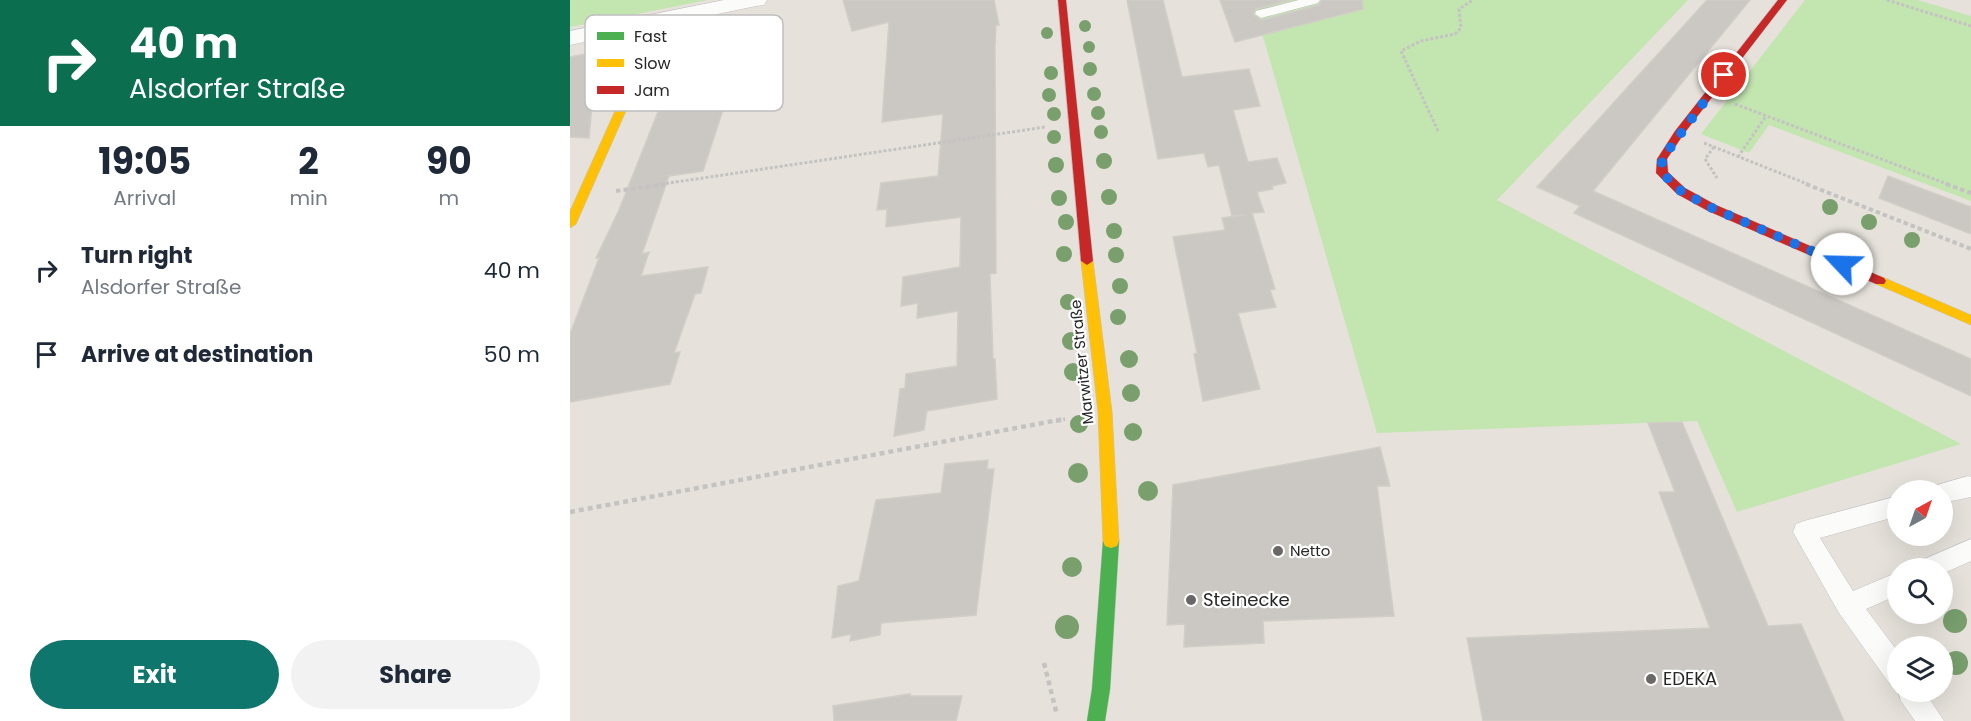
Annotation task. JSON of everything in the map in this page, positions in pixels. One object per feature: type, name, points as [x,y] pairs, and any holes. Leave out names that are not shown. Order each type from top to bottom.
[{"type":"street","points":[[685,15],[756,0]]},
{"type":"street","name":"Marwitzer Straße","points":[[1062,0],[1088,267],[1105,412],[1111,544],[1101,689],[1096,721]]},
{"type":"street","points":[[1783,0],[1679,133],[1662,159],[1662,173],[1681,191],[1712,208],[1971,320]]},
{"type":"street","points":[[570,38],[585,35]]},
{"type":"street","points":[[570,224],[621,111]]},
{"type":"lane","points":[[1261,14],[1314,0]]},
{"type":"lane","points":[[1953,490],[1968,486],[1971,488]]},
{"type":"lane","points":[[1887,509],[1804,532],[1848,605],[1887,659]]},
{"type":"lane","points":[[1953,558],[1971,550]]},
{"type":"lane","points":[[1848,605],[1887,588]]},
{"type":"lane","points":[[1917,702],[1931,721]]},
{"type":"path","points":[[1438,131],[1401,51],[1420,41],[1455,34],[1461,28],[1459,9],[1473,0]]},
{"type":"path","points":[[1887,0],[1971,26]]},
{"type":"path","points":[[1709,94],[1971,194]]},
{"type":"path","points":[[1738,157],[1766,116]]},
{"type":"path","points":[[583,196],[1045,127]]},
{"type":"path","points":[[1679,133],[1971,249]]},
{"type":"path","points":[[570,512],[1065,419]]},
{"type":"path","points":[[1044,663],[1059,721]]},
{"type":"green space","points":[[570,0],[708,0],[631,15],[585,15],[585,24],[570,27]]},
{"type":"green space","points":[[1246,0],[1688,0],[1497,200],[1961,444],[1737,512],[1697,421],[1377,433],[1264,40]]},
{"type":"green space","points":[[1805,0],[1918,0],[1971,16],[1971,201],[1769,125],[1749,153],[1701,134]]},
{"type":"building","points":[[843,0],[994,0],[999,25],[996,25],[995,46],[996,273],[990,274],[997,399],[927,411],[924,430],[894,436],[900,389],[905,388],[906,374],[957,366],[958,311],[917,318],[918,303],[901,306],[903,277],[960,267],[961,217],[886,227],[887,209],[877,210],[881,183],[938,176],[943,114],[882,122],[889,22],[852,31]]},
{"type":"building","points":[[1127,0],[1163,0],[1182,77],[1249,69],[1260,106],[1233,110],[1248,162],[1277,158],[1286,183],[1272,186],[1273,189],[1257,192],[1264,212],[1252,213],[1275,289],[1270,290],[1276,307],[1238,313],[1260,389],[1203,401],[1194,354],[1197,353],[1173,237],[1225,230],[1222,218],[1244,215],[1232,216],[1219,165],[1208,167],[1204,153],[1158,159]]},
{"type":"building","points":[[1220,0],[1290,0],[1255,9],[1253,15],[1262,20],[1319,5],[1322,0],[1362,0],[1363,9],[1235,42]]},
{"type":"building","points":[[1707,0],[1750,0],[1593,191],[1971,359],[1971,396],[1574,213],[1580,206],[1537,187]]},
{"type":"building","points":[[585,54],[585,111],[592,111],[589,138],[570,137],[570,57]]},
{"type":"building","points":[[658,111],[723,111],[703,171],[669,176],[642,254],[649,252],[641,276],[708,267],[701,293],[695,294],[674,353],[680,352],[670,384],[570,402],[570,334],[599,258],[596,258],[619,210]]},
{"type":"building","points":[[1888,176],[1971,207],[1971,234],[1879,198]]},
{"type":"building","name":"EDEKA","points":[[1682,422],[1768,626],[1801,624],[1844,721],[1483,721],[1467,638],[1710,628],[1659,492],[1675,492],[1648,423]]},
{"type":"building","name":"Netto","points":[[1380,447],[1390,486],[1377,486],[1394,616],[1263,621],[1264,643],[1184,647],[1185,624],[1167,625],[1173,485]]},
{"type":"building","points":[[988,460],[987,469],[994,469],[976,615],[881,623],[880,635],[850,641],[851,634],[832,638],[838,586],[859,581],[876,500],[941,493],[945,464]]},
{"type":"building","points":[[910,694],[910,696],[962,696],[956,721],[834,721],[833,706]]},
{"type":"traffic: fast","points":[[1096,721],[1101,689],[1111,541]]},
{"type":"traffic: slow","points":[[570,224],[620,111]]},
{"type":"traffic: slow","points":[[1087,261],[1105,412],[1111,541]]},
{"type":"traffic: slow","points":[[1880,281],[1971,320]]},
{"type":"traffic: jam","points":[[1062,0],[1087,261]]},
{"type":"traffic: jam","points":[[1783,0],[1679,133],[1662,159],[1662,173],[1681,191],[1712,208],[1880,281]]},
{"type":"place","name":"Netto","points":[[1278,551]]},
{"type":"place","name":"Steinecke","points":[[1191,600]]},
{"type":"place","name":"EDEKA","points":[[1651,679]]},
{"type":"route","points":[[1724,75],[1662,159],[1662,173],[1681,191],[1712,208],[1842,264]]}]
